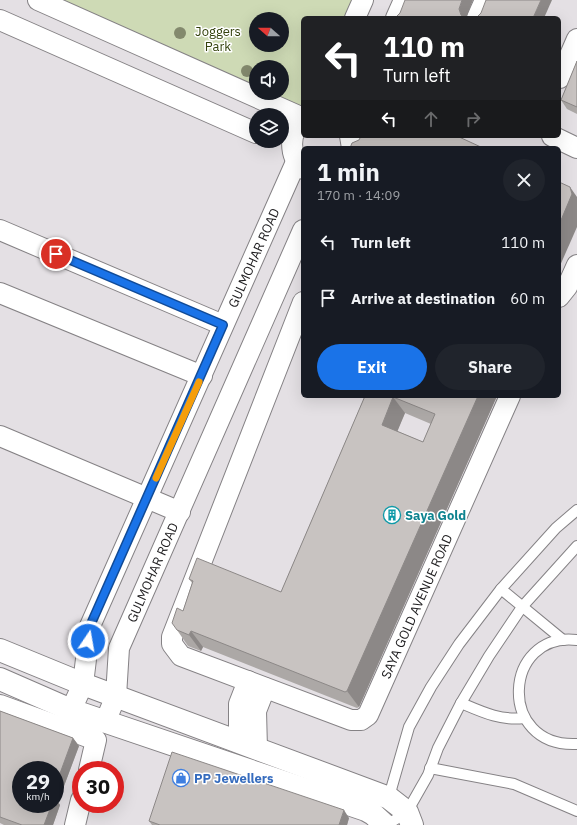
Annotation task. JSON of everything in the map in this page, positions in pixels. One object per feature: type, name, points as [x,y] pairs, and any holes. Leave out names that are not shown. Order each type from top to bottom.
[{"type":"street","points":[[38,0],[301,118]]},
{"type":"street","points":[[356,16],[363,0]]},
{"type":"street","points":[[397,16],[404,0]]},
{"type":"street","points":[[478,16],[485,0]]},
{"type":"street","points":[[0,20],[249,130]]},
{"type":"street","points":[[561,76],[577,39]]},
{"type":"street","name":"GULMOHAR ROAD","points":[[71,710],[83,684],[90,626],[202,376],[291,155],[294,131],[301,122]]},
{"type":"street","points":[[556,138],[577,148]]},
{"type":"street","points":[[0,230],[223,325]]},
{"type":"street","name":"GULMOHAR ROAD","points":[[105,722],[116,696],[119,648],[301,235]]},
{"type":"street","points":[[561,294],[567,287],[577,265]]},
{"type":"street","points":[[0,293],[202,376]]},
{"type":"street","name":"SAYA GOLD AVENUE ROAD","points":[[301,307],[172,637],[174,650],[181,656],[351,720],[361,720],[368,715],[509,398]]},
{"type":"street","points":[[0,436],[180,512]]},
{"type":"street","points":[[0,650],[83,684],[389,798],[410,818]]},
{"type":"street","points":[[0,679],[71,710],[366,810],[383,822]]},
{"type":"street","points":[[248,746],[239,704],[256,685]]},
{"type":"street","points":[[0,705],[96,740],[91,761]]},
{"type":"street","points":[[75,825],[78,813]]},
{"type":"lane","points":[[577,510],[556,528],[501,589],[459,644],[431,687],[409,727],[383,822],[410,818],[430,768],[461,703],[489,656],[522,607],[577,546]]},
{"type":"lane","points":[[501,589],[563,640]]},
{"type":"lane","points":[[576,639],[550,643],[530,658],[523,669],[519,681],[518,694],[524,718],[541,736],[553,742],[565,745],[577,744]]},
{"type":"lane","points":[[461,703],[495,717],[514,719],[524,718]]},
{"type":"lane","points":[[430,768],[514,784],[577,811]]},
{"type":"green space","name":"Joggers Park","points":[[38,0],[357,0],[350,16],[301,16],[301,117],[289,112],[289,108],[281,108],[263,100],[289,100],[289,60],[249,60],[249,94]]},
{"type":"building","points":[[405,0],[462,0],[459,9],[462,16],[397,16],[400,13]]},
{"type":"building","points":[[486,0],[541,0],[534,16],[478,16],[481,13]]},
{"type":"building","points":[[577,61],[577,107],[561,100]]},
{"type":"building","points":[[360,138],[461,138],[479,146],[351,146],[352,143]]},
{"type":"building","points":[[561,183],[570,187],[572,194],[561,220]]},
{"type":"building","name":"Saya Gold","points":[[364,398],[393,398],[382,425],[423,442],[435,414],[395,398],[477,398],[347,691],[345,692],[191,631],[189,635],[177,630],[172,623],[177,608],[183,611],[193,581],[189,579],[197,558],[281,592]]},
{"type":"building","points":[[0,711],[73,738],[64,762],[64,761],[12,761],[12,813],[49,813],[44,825],[22,825],[0,817]]},
{"type":"building","points":[[172,752],[344,810],[339,825],[160,825],[149,821]]},
{"type":"slow traffic","points":[[156,478],[199,382]]},
{"type":"place","name":"Saya Gold","points":[[392,515]]},
{"type":"place","name":"PP Jewellers","points":[[181,778]]},
{"type":"route","points":[[56,254],[223,325],[202,376],[90,626],[88,641]]}]
